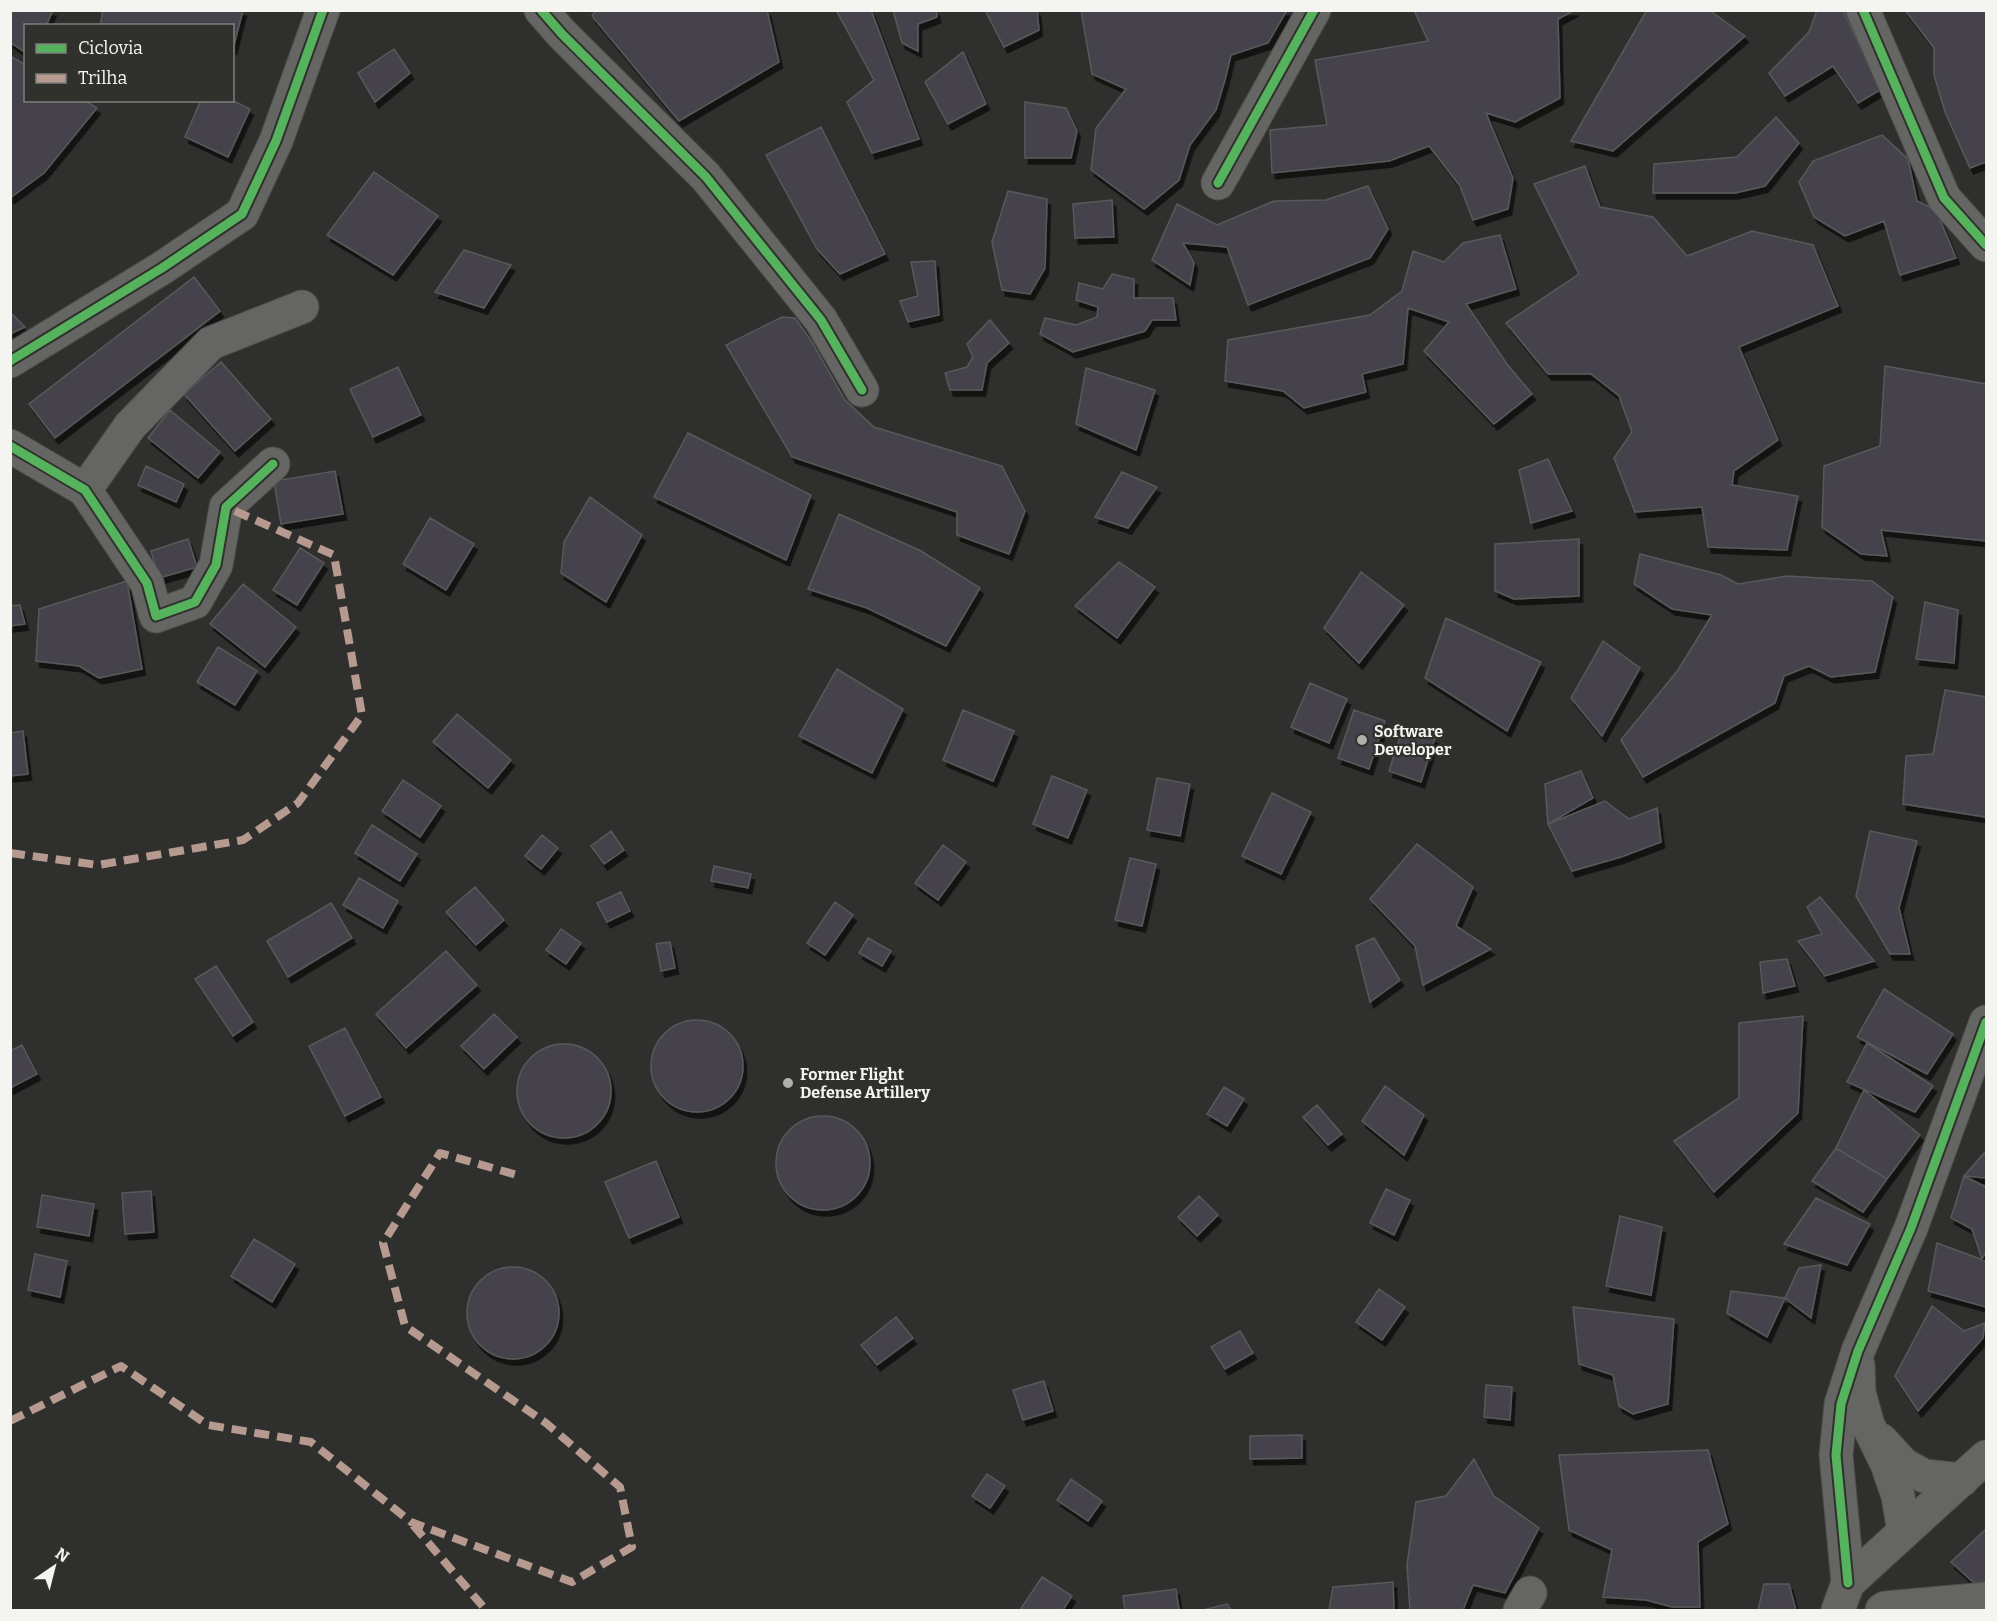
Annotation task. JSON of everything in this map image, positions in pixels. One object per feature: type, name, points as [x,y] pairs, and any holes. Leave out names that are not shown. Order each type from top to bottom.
[{"type":"street","points":[[10,361],[162,268],[242,214],[276,141],[323,10]]},
{"type":"street","points":[[541,10],[706,177],[821,320],[862,390]]},
{"type":"street","points":[[1218,183],[1314,10]]},
{"type":"street","points":[[1863,10],[1944,198],[1986,245]]},
{"type":"street","points":[[85,490],[130,426],[211,343],[302,307]]},
{"type":"street","points":[[10,446],[85,490],[147,583],[156,616],[195,602],[216,565],[226,507],[273,464]]},
{"type":"street","points":[[1843,1597],[1836,1455],[1841,1404],[1858,1351],[1911,1228],[1986,1022]]},
{"type":"street","points":[[1858,1351],[1859,1392],[1868,1425],[1887,1464],[1898,1496],[1904,1531]]},
{"type":"street","points":[[1868,1425],[1903,1464],[1924,1476],[1962,1480]]},
{"type":"street","points":[[1843,1597],[1904,1531],[1986,1457]]},
{"type":"street","points":[[1882,1611],[1886,1608],[1986,1599]]},
{"type":"building","points":[[10,10],[53,10],[47,24],[24,24],[24,52],[10,42]]},
{"type":"building","points":[[103,10],[243,10],[234,45],[234,24],[100,24]]},
{"type":"building","points":[[596,10],[767,10],[779,62],[679,121],[592,16]]},
{"type":"building","points":[[836,10],[871,10],[919,139],[872,153],[847,102],[874,80]]},
{"type":"building","points":[[893,10],[936,10],[937,17],[918,24],[918,51],[902,43]]},
{"type":"building","points":[[985,10],[1037,10],[1039,30],[1004,47]]},
{"type":"building","points":[[1081,10],[1287,10],[1268,43],[1231,55],[1216,110],[1190,145],[1179,180],[1144,209],[1091,170],[1096,128],[1126,89],[1092,74]]},
{"type":"building","points":[[1414,10],[1575,10],[1558,19],[1560,98],[1515,122],[1486,113],[1513,178],[1508,209],[1473,220],[1460,186],[1429,146],[1389,161],[1272,173],[1270,130],[1327,125],[1315,60],[1428,41]]},
{"type":"building","points":[[1647,10],[1709,10],[1745,36],[1613,151],[1571,141]]},
{"type":"building","points":[[1817,10],[1843,10],[1880,90],[1858,103],[1833,66],[1785,96],[1769,73],[1809,32]]},
{"type":"building","points":[[1905,10],[1986,10],[1986,162],[1970,168],[1945,112],[1934,75],[1934,48]]},
{"type":"building","points":[[394,49],[410,73],[375,102],[358,73]]},
{"type":"building","points":[[963,52],[986,104],[948,124],[925,82]]},
{"type":"building","points":[[10,56],[24,64],[24,102],[87,102],[97,108],[44,173],[10,198]]},
{"type":"building","points":[[234,101],[250,109],[228,157],[185,137],[200,102]]},
{"type":"building","points":[[1025,102],[1066,108],[1077,131],[1071,158],[1025,158]]},
{"type":"building","points":[[1776,117],[1799,143],[1765,186],[1735,193],[1653,193],[1654,164],[1737,157]]},
{"type":"building","points":[[821,127],[885,254],[840,274],[817,249],[766,155]]},
{"type":"building","points":[[1882,135],[1908,159],[1917,201],[1936,210],[1956,258],[1900,275],[1884,221],[1845,236],[1814,217],[1799,182],[1813,161]]},
{"type":"building","points":[[1585,166],[1600,207],[1653,217],[1687,256],[1752,231],[1813,245],[1838,306],[1739,347],[1778,440],[1734,471],[1732,485],[1798,496],[1787,550],[1708,547],[1702,507],[1635,512],[1614,458],[1632,432],[1619,396],[1591,374],[1548,374],[1506,323],[1579,274],[1534,184]]},
{"type":"building","points":[[374,172],[438,216],[393,275],[327,235]]},
{"type":"building","points":[[1368,186],[1388,229],[1370,258],[1248,305],[1227,247],[1183,243],[1194,263],[1190,285],[1152,260],[1177,204],[1217,225],[1274,201],[1326,200]]},
{"type":"building","points":[[1008,191],[1047,199],[1045,268],[1030,294],[1002,290],[992,242]]},
{"type":"building","points":[[1112,200],[1114,237],[1075,238],[1073,204]]},
{"type":"building","points":[[1500,235],[1516,289],[1466,304],[1507,364],[1532,394],[1494,424],[1424,351],[1449,322],[1408,308],[1403,364],[1362,374],[1366,392],[1304,408],[1283,391],[1225,381],[1228,340],[1370,315],[1402,291],[1413,251],[1444,262],[1463,243]]},
{"type":"building","points":[[464,250],[511,265],[484,308],[435,292]]},
{"type":"building","points":[[935,261],[939,315],[908,322],[900,301],[918,296],[911,262]]},
{"type":"building","points":[[1112,274],[1134,279],[1134,298],[1173,298],[1176,320],[1152,320],[1145,331],[1073,352],[1040,334],[1045,318],[1076,325],[1097,317],[1098,307],[1076,300],[1079,283],[1103,289]]},
{"type":"building","points":[[194,277],[220,311],[55,438],[29,404]]},
{"type":"building","points":[[10,312],[25,327],[10,334]]},
{"type":"building","points":[[782,317],[795,318],[812,342],[845,400],[874,427],[1002,466],[1025,511],[1009,554],[957,535],[957,512],[792,457],[726,345]]},
{"type":"building","points":[[990,320],[1009,343],[987,363],[982,390],[950,390],[945,373],[967,367],[973,357],[967,344]]},
{"type":"building","points":[[221,362],[271,419],[235,451],[184,394]]},
{"type":"building","points":[[1885,366],[1986,384],[1986,541],[1881,530],[1887,556],[1861,554],[1822,527],[1824,466],[1880,446]]},
{"type":"building","points":[[398,367],[421,415],[373,437],[350,389]]},
{"type":"building","points":[[1086,368],[1155,390],[1136,450],[1076,424]]},
{"type":"building","points":[[170,410],[220,452],[198,478],[148,438]]},
{"type":"building","points":[[688,433],[811,495],[786,560],[654,497]]},
{"type":"building","points":[[1548,459],[1572,511],[1531,523],[1519,470]]},
{"type":"building","points":[[146,466],[184,484],[176,502],[138,485]]},
{"type":"building","points":[[335,471],[343,514],[281,524],[274,481]]},
{"type":"building","points":[[1122,472],[1157,487],[1128,528],[1095,517]]},
{"type":"building","points":[[590,497],[642,535],[606,602],[561,573],[564,542]]},
{"type":"building","points":[[839,514],[921,551],[980,588],[946,646],[867,608],[808,589]]},
{"type":"building","points":[[430,518],[474,544],[446,590],[403,564]]},
{"type":"building","points":[[188,539],[197,567],[159,578],[151,551]]},
{"type":"building","points":[[1579,539],[1579,596],[1514,599],[1495,591],[1495,544]]},
{"type":"building","points":[[300,548],[324,563],[297,605],[273,590]]},
{"type":"building","points":[[1640,554],[1721,575],[1738,584],[1787,576],[1872,581],[1893,597],[1875,672],[1831,677],[1809,666],[1784,676],[1775,703],[1643,777],[1621,740],[1678,670],[1712,615],[1672,609],[1634,584]]},
{"type":"building","points":[[1119,562],[1155,587],[1117,638],[1075,606]]},
{"type":"building","points":[[1361,572],[1404,605],[1359,663],[1324,628]]},
{"type":"building","points":[[127,581],[142,669],[99,678],[79,666],[36,661],[39,609]]},
{"type":"building","points":[[243,584],[296,627],[265,667],[210,624]]},
{"type":"building","points":[[1925,602],[1958,610],[1954,663],[1916,659]]},
{"type":"building","points":[[20,605],[25,624],[10,626],[10,606]]},
{"type":"building","points":[[1446,618],[1541,662],[1507,731],[1425,678]]},
{"type":"building","points":[[1603,641],[1640,668],[1602,736],[1571,698]]},
{"type":"building","points":[[218,647],[257,671],[235,705],[197,682]]},
{"type":"building","points":[[837,669],[903,709],[872,773],[799,736]]},
{"type":"building","points":[[1310,683],[1347,699],[1329,743],[1291,727]]},
{"type":"building","points":[[1945,690],[1986,697],[1986,817],[1903,804],[1906,756],[1933,754]]},
{"type":"building","points":[[963,710],[1014,731],[993,781],[943,760]]},
{"type":"building","points":[[1354,710],[1385,721],[1369,769],[1338,758]]},
{"type":"building","points":[[457,714],[511,760],[488,788],[433,742]]},
{"type":"building","points":[[1403,728],[1435,738],[1421,782],[1389,771]]},
{"type":"building","points":[[23,731],[28,774],[10,776],[10,733]]},
{"type":"building","points":[[1581,771],[1593,798],[1548,824],[1545,784]]},
{"type":"building","points":[[1052,776],[1087,790],[1068,838],[1033,824]]},
{"type":"building","points":[[1157,778],[1190,784],[1180,836],[1147,830]]},
{"type":"building","points":[[403,780],[441,806],[420,837],[382,811]]},
{"type":"building","points":[[1272,793],[1311,812],[1281,874],[1242,856]]},
{"type":"building","points":[[1605,801],[1629,819],[1657,808],[1661,842],[1621,857],[1572,871],[1548,824]]},
{"type":"building","points":[[372,825],[417,854],[400,881],[355,853]]},
{"type":"building","points":[[611,831],[624,850],[604,864],[591,846]]},
{"type":"building","points":[[1870,831],[1917,841],[1899,908],[1910,954],[1890,954],[1856,896]]},
{"type":"building","points":[[542,835],[558,848],[541,869],[525,856]]},
{"type":"building","points":[[1417,844],[1473,887],[1456,926],[1491,949],[1423,985],[1415,946],[1370,899]]},
{"type":"building","points":[[943,845],[966,862],[938,900],[915,883]]},
{"type":"building","points":[[1130,858],[1156,864],[1142,926],[1115,920]]},
{"type":"building","points":[[714,866],[751,874],[748,888],[711,881]]},
{"type":"building","points":[[359,878],[398,901],[383,928],[343,905]]},
{"type":"building","points":[[475,887],[504,920],[476,945],[446,912]]},
{"type":"building","points":[[621,892],[630,911],[607,922],[597,903]]},
{"type":"building","points":[[1820,897],[1874,961],[1825,976],[1798,941],[1822,934],[1807,907]]},
{"type":"building","points":[[835,902],[853,915],[825,955],[807,943]]},
{"type":"building","points":[[331,903],[352,938],[288,977],[267,941]]},
{"type":"building","points":[[561,929],[581,943],[566,964],[546,950]]},
{"type":"building","points":[[868,938],[891,951],[882,966],[859,953]]},
{"type":"building","points":[[1374,938],[1400,980],[1370,1002],[1356,946]]},
{"type":"building","points":[[670,942],[675,968],[661,971],[656,944]]},
{"type":"building","points":[[446,951],[477,985],[406,1048],[376,1014]]},
{"type":"building","points":[[1787,959],[1795,986],[1763,993],[1760,962]]},
{"type":"building","points":[[216,966],[253,1022],[233,1036],[195,979]]},
{"type":"building","points":[[1884,989],[1953,1034],[1927,1074],[1857,1037]]},
{"type":"building","points":[[494,1014],[517,1037],[484,1069],[461,1046]]},
{"type":"building","points":[[1803,1016],[1798,1113],[1714,1192],[1674,1141],[1739,1098],[1739,1023]]},
{"type":"building","points":[[688,1020],[706,1020],[723,1027],[736,1040],[743,1057],[743,1075],[736,1092],[723,1105],[706,1112],[688,1112],[671,1105],[658,1092],[651,1075],[651,1057],[658,1040],[671,1027]]},
{"type":"building","points":[[345,1028],[381,1097],[345,1116],[309,1046]]},
{"type":"building","points":[[1867,1043],[1933,1086],[1915,1112],[1847,1082]]},
{"type":"building","points":[[564,1044],[582,1048],[597,1058],[607,1073],[611,1091],[607,1109],[597,1124],[582,1134],[564,1138],[546,1134],[531,1124],[521,1109],[517,1091],[521,1073],[531,1058],[546,1048]]},
{"type":"building","points":[[22,1045],[37,1074],[10,1088],[10,1051]]},
{"type":"building","points":[[1385,1086],[1424,1115],[1404,1155],[1362,1121]]},
{"type":"building","points":[[1224,1087],[1244,1099],[1227,1126],[1207,1114]]},
{"type":"building","points":[[1864,1090],[1920,1135],[1887,1179],[1836,1148]]},
{"type":"building","points":[[1317,1105],[1342,1134],[1328,1145],[1303,1117]]},
{"type":"building","points":[[823,1116],[841,1120],[856,1130],[866,1145],[870,1163],[866,1181],[856,1196],[841,1206],[823,1210],[805,1206],[790,1196],[780,1181],[776,1163],[780,1145],[790,1130],[805,1120]]},
{"type":"building","points":[[1836,1148],[1887,1179],[1863,1212],[1812,1181]]},
{"type":"building","points":[[1986,1151],[1986,1178],[1964,1176]]},
{"type":"building","points":[[656,1161],[679,1217],[629,1238],[605,1182]]},
{"type":"building","points":[[1964,1176],[1986,1187],[1986,1252],[1982,1259],[1972,1229],[1951,1218]]},
{"type":"building","points":[[1386,1189],[1410,1200],[1394,1235],[1370,1223]]},
{"type":"building","points":[[151,1191],[154,1232],[125,1234],[122,1193]]},
{"type":"building","points":[[42,1195],[94,1204],[89,1236],[37,1227]]},
{"type":"building","points":[[1199,1196],[1218,1215],[1197,1236],[1178,1217]]},
{"type":"building","points":[[1816,1198],[1870,1224],[1847,1265],[1784,1244]]},
{"type":"building","points":[[1620,1216],[1662,1227],[1651,1295],[1606,1286]]},
{"type":"building","points":[[254,1239],[295,1264],[272,1302],[231,1276]]},
{"type":"building","points":[[1937,1243],[1986,1261],[1986,1307],[1928,1291]]},
{"type":"building","points":[[35,1254],[67,1261],[60,1297],[28,1290]]},
{"type":"building","points":[[1821,1265],[1811,1318],[1785,1298],[1799,1268]]},
{"type":"building","points":[[504,1267],[522,1267],[539,1274],[552,1287],[559,1304],[559,1322],[552,1339],[539,1352],[522,1359],[504,1359],[487,1352],[474,1339],[467,1322],[467,1304],[474,1287],[487,1274]]},
{"type":"building","points":[[1379,1289],[1405,1307],[1382,1340],[1356,1322]]},
{"type":"building","points":[[1731,1291],[1785,1298],[1767,1337],[1727,1313]]},
{"type":"building","points":[[1932,1306],[1964,1331],[1985,1323],[1983,1338],[1918,1411],[1895,1376]]},
{"type":"building","points":[[1573,1307],[1674,1319],[1668,1404],[1633,1414],[1619,1406],[1613,1375],[1579,1364]]},
{"type":"building","points":[[896,1317],[913,1338],[877,1365],[861,1345]]},
{"type":"building","points":[[1240,1331],[1253,1353],[1225,1369],[1211,1347]]},
{"type":"building","points":[[1044,1381],[1053,1411],[1023,1420],[1013,1390]]},
{"type":"building","points":[[1486,1385],[1512,1387],[1510,1420],[1484,1417]]},
{"type":"building","points":[[1302,1435],[1302,1458],[1250,1459],[1250,1436]]},
{"type":"building","points":[[1708,1450],[1728,1524],[1698,1542],[1700,1607],[1672,1607],[1646,1600],[1603,1597],[1612,1550],[1569,1530],[1559,1455]]},
{"type":"building","points":[[1474,1459],[1494,1496],[1539,1528],[1505,1593],[1473,1585],[1463,1610],[1410,1610],[1407,1565],[1416,1502],[1446,1496]]},
{"type":"building","points":[[987,1474],[1005,1486],[990,1508],[972,1496]]},
{"type":"building","points":[[1071,1479],[1102,1501],[1088,1521],[1057,1500]]},
{"type":"building","points":[[1986,1529],[1986,1582],[1974,1583],[1951,1562]]},
{"type":"building","points":[[1042,1577],[1072,1596],[1063,1610],[1020,1610]]},
{"type":"building","points":[[1393,1582],[1394,1610],[1329,1610],[1333,1587]]},
{"type":"building","points":[[1764,1584],[1789,1584],[1796,1610],[1758,1610]]},
{"type":"building","points":[[1176,1589],[1179,1610],[1125,1610],[1123,1596]]},
{"type":"building","points":[[1227,1604],[1231,1610],[1203,1610]]},
{"type":"marked path","points":[[10,853],[98,865],[243,840],[298,803],[362,715],[334,555],[226,507]]},
{"type":"marked path","points":[[10,1421],[121,1366],[208,1425],[311,1442],[411,1522],[572,1582],[632,1547],[620,1487],[546,1423],[405,1326],[383,1243],[440,1153],[517,1175]]},
{"type":"marked path","points":[[413,1525],[486,1610]]},
{"type":"cycle path","points":[[10,361],[162,268],[242,214],[276,141],[323,10]]},
{"type":"cycle path","points":[[541,10],[562,34],[706,177],[821,320],[862,390]]},
{"type":"cycle path","points":[[1218,183],[1314,10]]},
{"type":"cycle path","points":[[1863,10],[1944,198],[1986,245]]},
{"type":"cycle path","points":[[10,446],[85,490],[147,583],[156,616],[195,602],[216,565],[226,507],[273,464]]},
{"type":"cycle path","points":[[1848,1583],[1836,1455],[1841,1404],[1858,1351],[1911,1228],[1986,1022]]},
{"type":"place","name":"Software Developer","points":[[1362,740]]},
{"type":"place","name":"Former Flight Defense Artillery","points":[[788,1083]]}]
